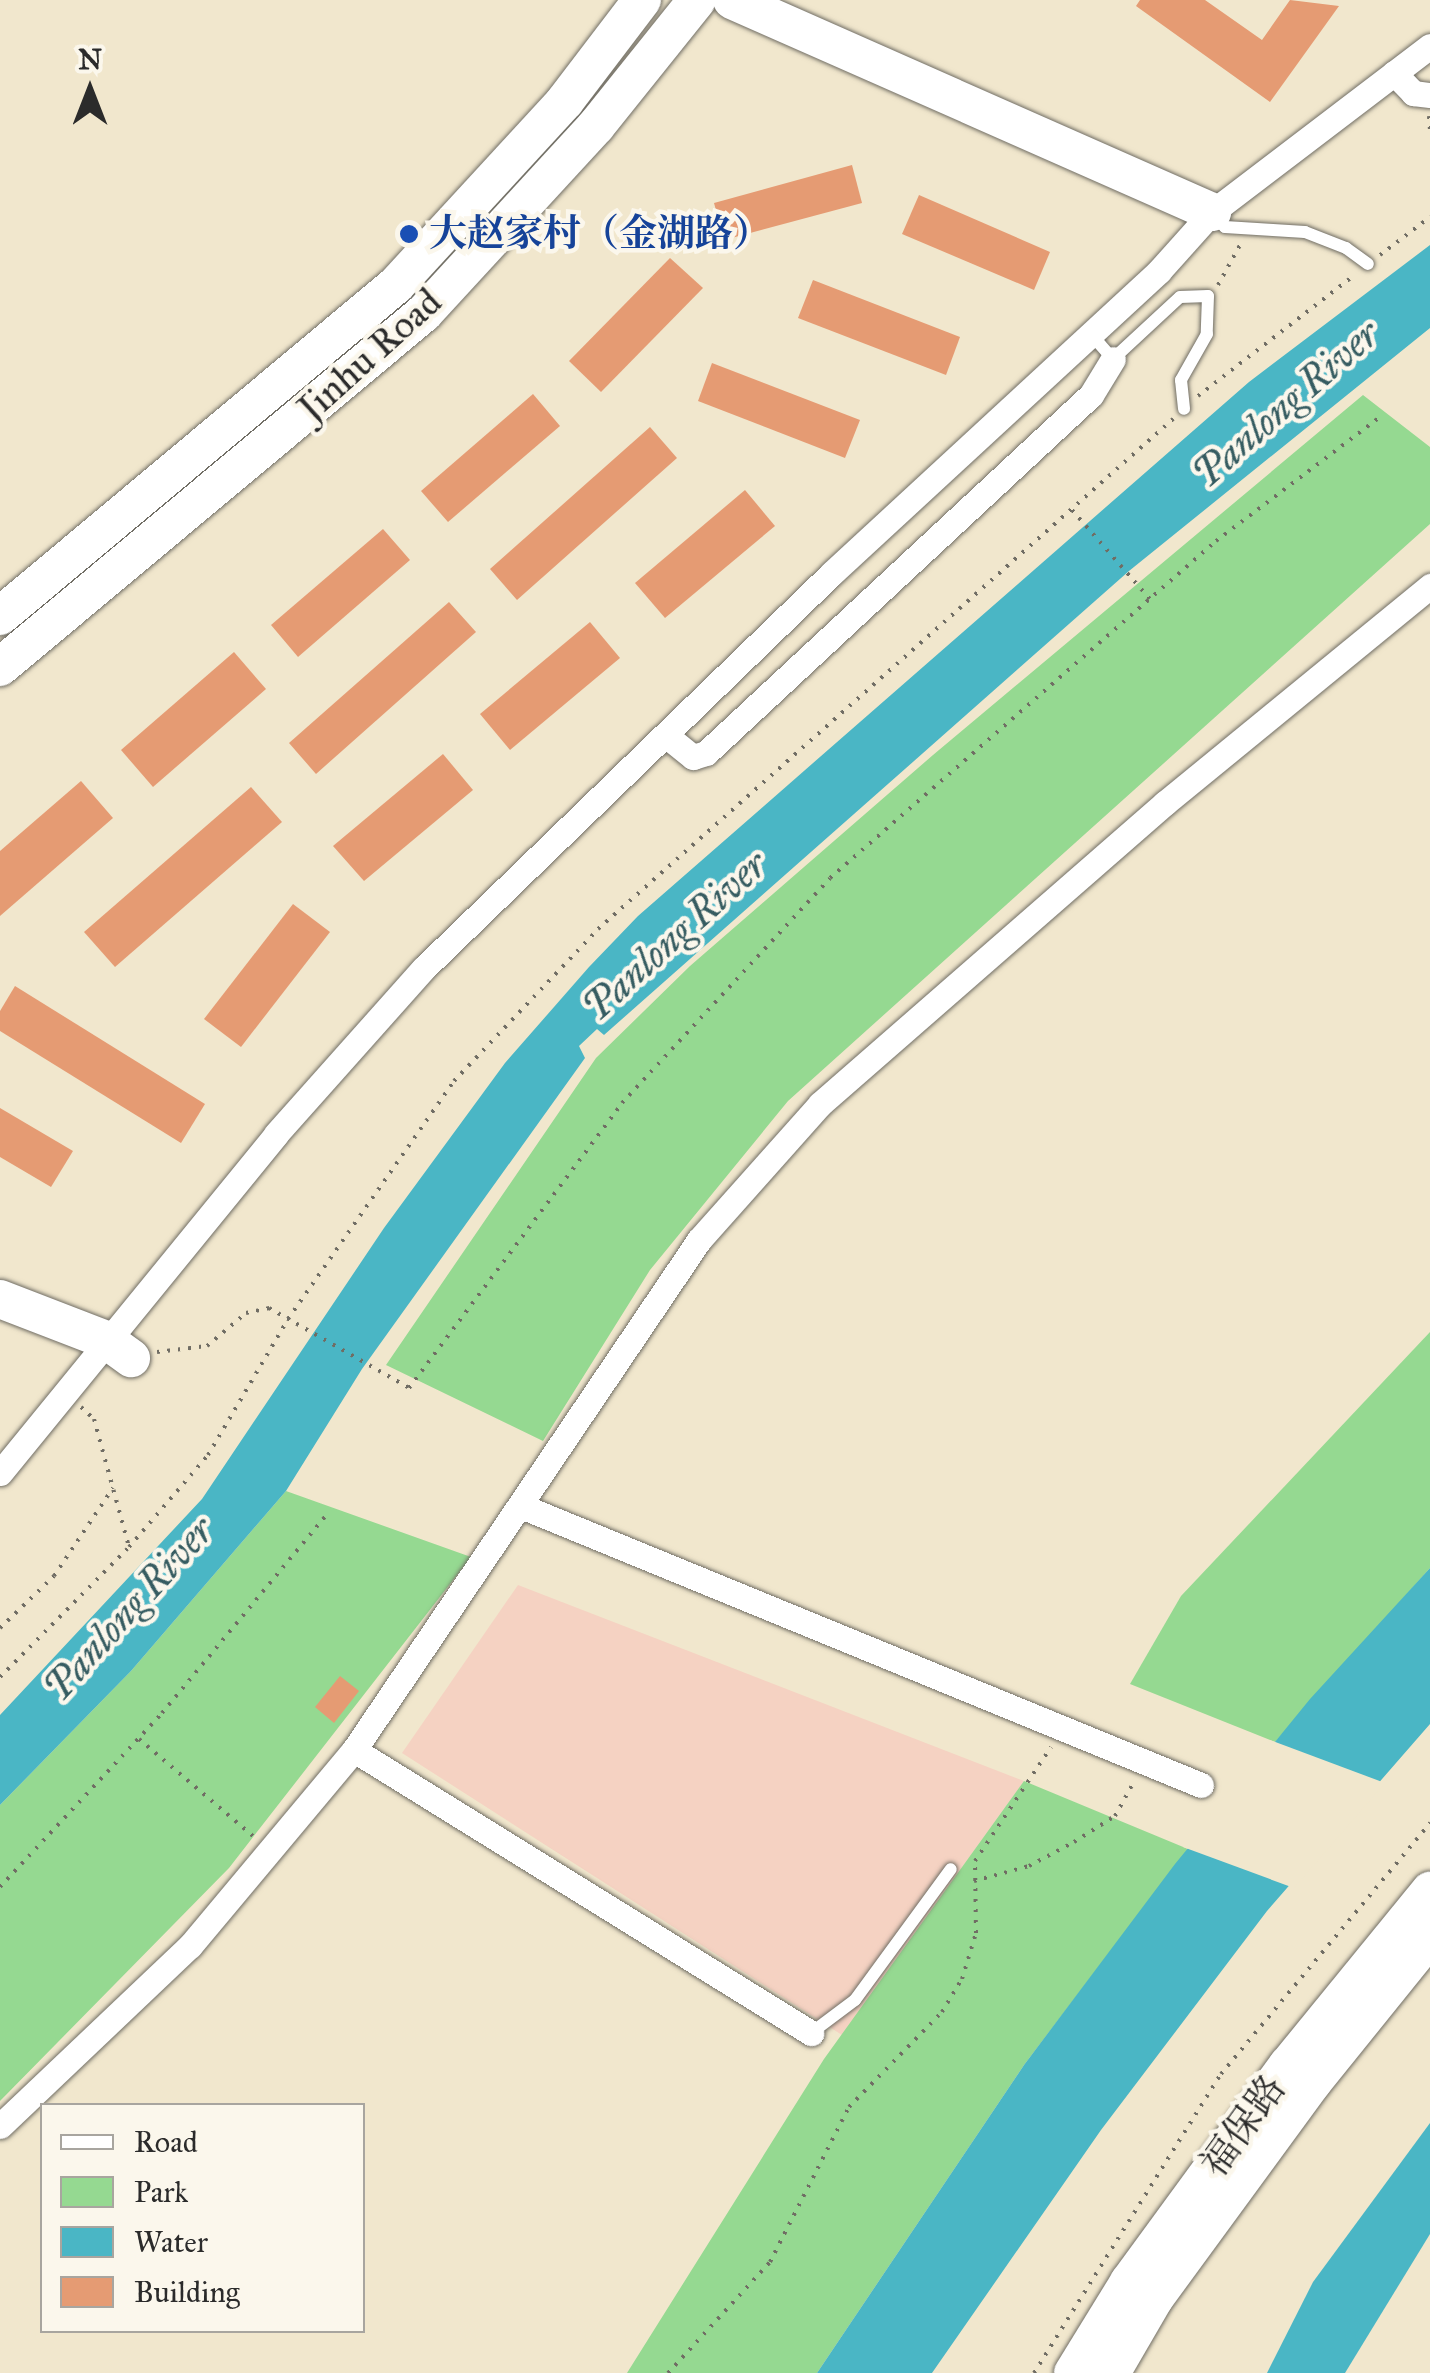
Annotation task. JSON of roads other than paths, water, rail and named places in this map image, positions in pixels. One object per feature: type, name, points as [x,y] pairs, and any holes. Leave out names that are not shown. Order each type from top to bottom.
[{"type":"main road","name":"Jinhu Road","points":[[0,616],[396,285],[565,101],[642,0]]},
{"type":"main road","name":"Jinhu Road","points":[[0,666],[424,314],[596,126],[698,0]]},
{"type":"main road","points":[[732,0],[1227,220]]},
{"type":"main road","points":[[0,1299],[110,1352]]},
{"type":"main road","points":[[0,1316],[110,1352]]},
{"type":"main road","name":"福保路","points":[[1072,2373],[1129,2282],[1277,2080],[1430,1891]]},
{"type":"main road","name":"福保路","points":[[1111,2373],[1154,2299],[1423,1960]]},
{"type":"street","points":[[0,1473],[67,1392],[110,1352],[385,1008],[832,574],[1091,334],[1430,46]]},
{"type":"street","points":[[1394,74],[1413,93],[1430,95]]},
{"type":"street","points":[[668,736],[693,757],[706,753],[1090,395],[1113,359]]},
{"type":"street","points":[[0,2126],[190,1946],[354,1750],[699,1240],[820,1104],[1165,803],[1430,586]]},
{"type":"street","points":[[522,1506],[1201,1785]]},
{"type":"street","points":[[354,1750],[811,2033]]},
{"type":"lane","points":[[1227,220],[1306,232],[1346,248],[1368,264]]},
{"type":"lane","points":[[1091,334],[1113,359],[1180,298],[1208,296],[1207,334],[1180,380],[1184,409]]},
{"type":"lane","points":[[811,2033],[855,2000],[952,1868]]},
{"type":"water","name":"Panlong River","points":[[1430,245],[1430,328],[1129,571],[604,1035],[597,1029],[579,1046],[585,1058],[362,1369],[286,1491],[131,1671],[0,1805],[0,1715],[202,1499],[384,1228],[505,1063],[589,967],[638,916],[1249,382]]},
{"type":"water","points":[[1430,1568],[1430,1724],[1267,1911],[1101,2130],[932,2373],[817,2373],[1024,2065],[1175,1864],[1310,1699]]},
{"type":"water","points":[[1430,2123],[1430,2234],[1345,2373],[1267,2373],[1313,2282]]},
{"type":"place","name":"大赵家村（金湖路）","points":[[409,234]]}]
